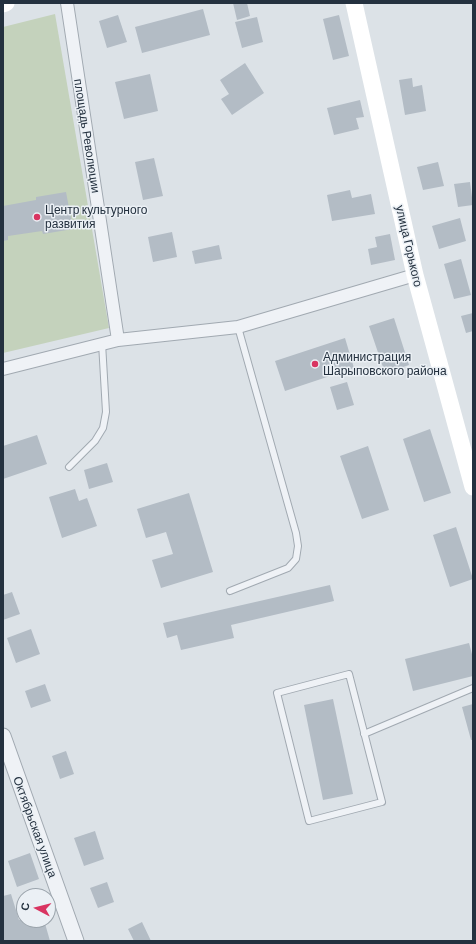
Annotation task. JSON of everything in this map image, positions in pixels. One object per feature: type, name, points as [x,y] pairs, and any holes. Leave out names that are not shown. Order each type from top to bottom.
[{"type":"main road","name":"улица Горького","points":[[354,3],[415,275],[473,486]]},
{"type":"street","name":"площадь Революции","points":[[67,3],[118,340]]},
{"type":"street","points":[[3,369],[118,340],[238,327],[415,275]]},
{"type":"street","name":"Октябрьская улица","points":[[3,736],[76,941]]},
{"type":"lane","points":[[230,591],[288,568],[296,559],[298,546],[294,526],[238,327]]},
{"type":"lane","points":[[69,467],[95,441],[103,428],[106,412],[102,343]]},
{"type":"lane","points":[[349,674],[364,734],[382,802],[309,821],[277,693],[349,674]]},
{"type":"lane","points":[[364,734],[473,688]]},
{"type":"green space","points":[[55,14],[109,328],[3,353],[3,27]]},
{"type":"building","points":[[233,3],[247,3],[250,16],[237,20]]},
{"type":"building","points":[[203,9],[210,35],[142,53],[135,27]]},
{"type":"building","points":[[118,15],[127,42],[107,48],[99,21]]},
{"type":"building","points":[[339,15],[349,56],[333,60],[323,19]]},
{"type":"building","points":[[257,17],[263,42],[242,48],[235,22]]},
{"type":"building","points":[[245,63],[264,93],[232,115],[221,99],[229,94],[220,80]]},
{"type":"building","points":[[150,74],[158,111],[124,119],[115,82]]},
{"type":"building","points":[[412,78],[413,87],[422,85],[426,111],[405,115],[399,80]]},
{"type":"building","points":[[360,100],[364,117],[356,118],[359,129],[334,135],[327,108]]},
{"type":"building","points":[[154,158],[163,196],[143,200],[135,162]]},
{"type":"building","points":[[438,162],[444,186],[423,190],[417,167]]},
{"type":"building","points":[[470,182],[473,205],[458,207],[454,184]]},
{"type":"building","points":[[350,190],[352,198],[371,194],[375,214],[332,221],[327,195]]},
{"type":"building","name":"Центр культурного развития","points":[[66,192],[73,229],[43,234],[42,231],[8,236],[8,240],[3,241],[3,206],[36,200],[36,197]]},
{"type":"building","points":[[460,218],[466,241],[439,249],[432,226]]},
{"type":"building","points":[[172,232],[177,257],[153,262],[148,237]]},
{"type":"building","points":[[390,234],[395,260],[371,265],[368,249],[377,247],[375,237]]},
{"type":"building","points":[[219,245],[222,259],[195,264],[192,251]]},
{"type":"building","points":[[461,259],[471,295],[454,299],[444,264]]},
{"type":"building","points":[[473,313],[473,331],[466,333],[461,316]]},
{"type":"building","points":[[394,318],[409,365],[385,373],[369,326]]},
{"type":"building","name":"Администрация Шарыповского района","points":[[345,338],[354,368],[285,391],[275,361]]},
{"type":"building","points":[[347,382],[354,405],[337,410],[330,387]]},
{"type":"building","points":[[430,429],[451,493],[424,502],[403,439]]},
{"type":"building","points":[[37,435],[47,464],[3,479],[3,446]]},
{"type":"building","points":[[368,446],[389,510],[362,519],[340,456]]},
{"type":"building","points":[[107,463],[113,482],[89,489],[84,470]]},
{"type":"building","points":[[75,489],[79,501],[87,498],[97,526],[62,538],[49,497]]},
{"type":"building","points":[[189,493],[213,572],[161,588],[152,560],[173,554],[166,532],[146,538],[137,509]]},
{"type":"building","points":[[456,527],[473,579],[450,587],[433,535]]},
{"type":"building","points":[[330,585],[334,601],[231,625],[234,638],[181,650],[177,635],[167,638],[163,623]]},
{"type":"building","points":[[12,592],[20,614],[3,620],[3,595]]},
{"type":"building","points":[[31,629],[40,654],[16,663],[7,638]]},
{"type":"building","points":[[469,643],[473,658],[473,676],[413,691],[405,659]]},
{"type":"building","points":[[45,684],[51,701],[31,708],[25,691]]},
{"type":"building","points":[[333,699],[353,794],[323,800],[304,705]]},
{"type":"building","points":[[473,704],[473,740],[471,740],[462,707]]},
{"type":"building","points":[[66,751],[74,774],[60,779],[52,756]]},
{"type":"building","points":[[95,831],[104,859],[84,866],[74,838]]},
{"type":"building","points":[[30,853],[39,879],[17,887],[8,861]]},
{"type":"building","points":[[107,882],[114,902],[98,908],[90,888]]},
{"type":"building","points":[[11,894],[16,910],[16,928],[46,928],[50,941],[3,941],[3,896]]},
{"type":"building","points":[[142,922],[151,941],[134,941],[128,929]]},
{"type":"place","name":"Центр культурного развития","points":[[37,217]]},
{"type":"place","name":"Администрация Шарыповского района","points":[[315,364]]}]
